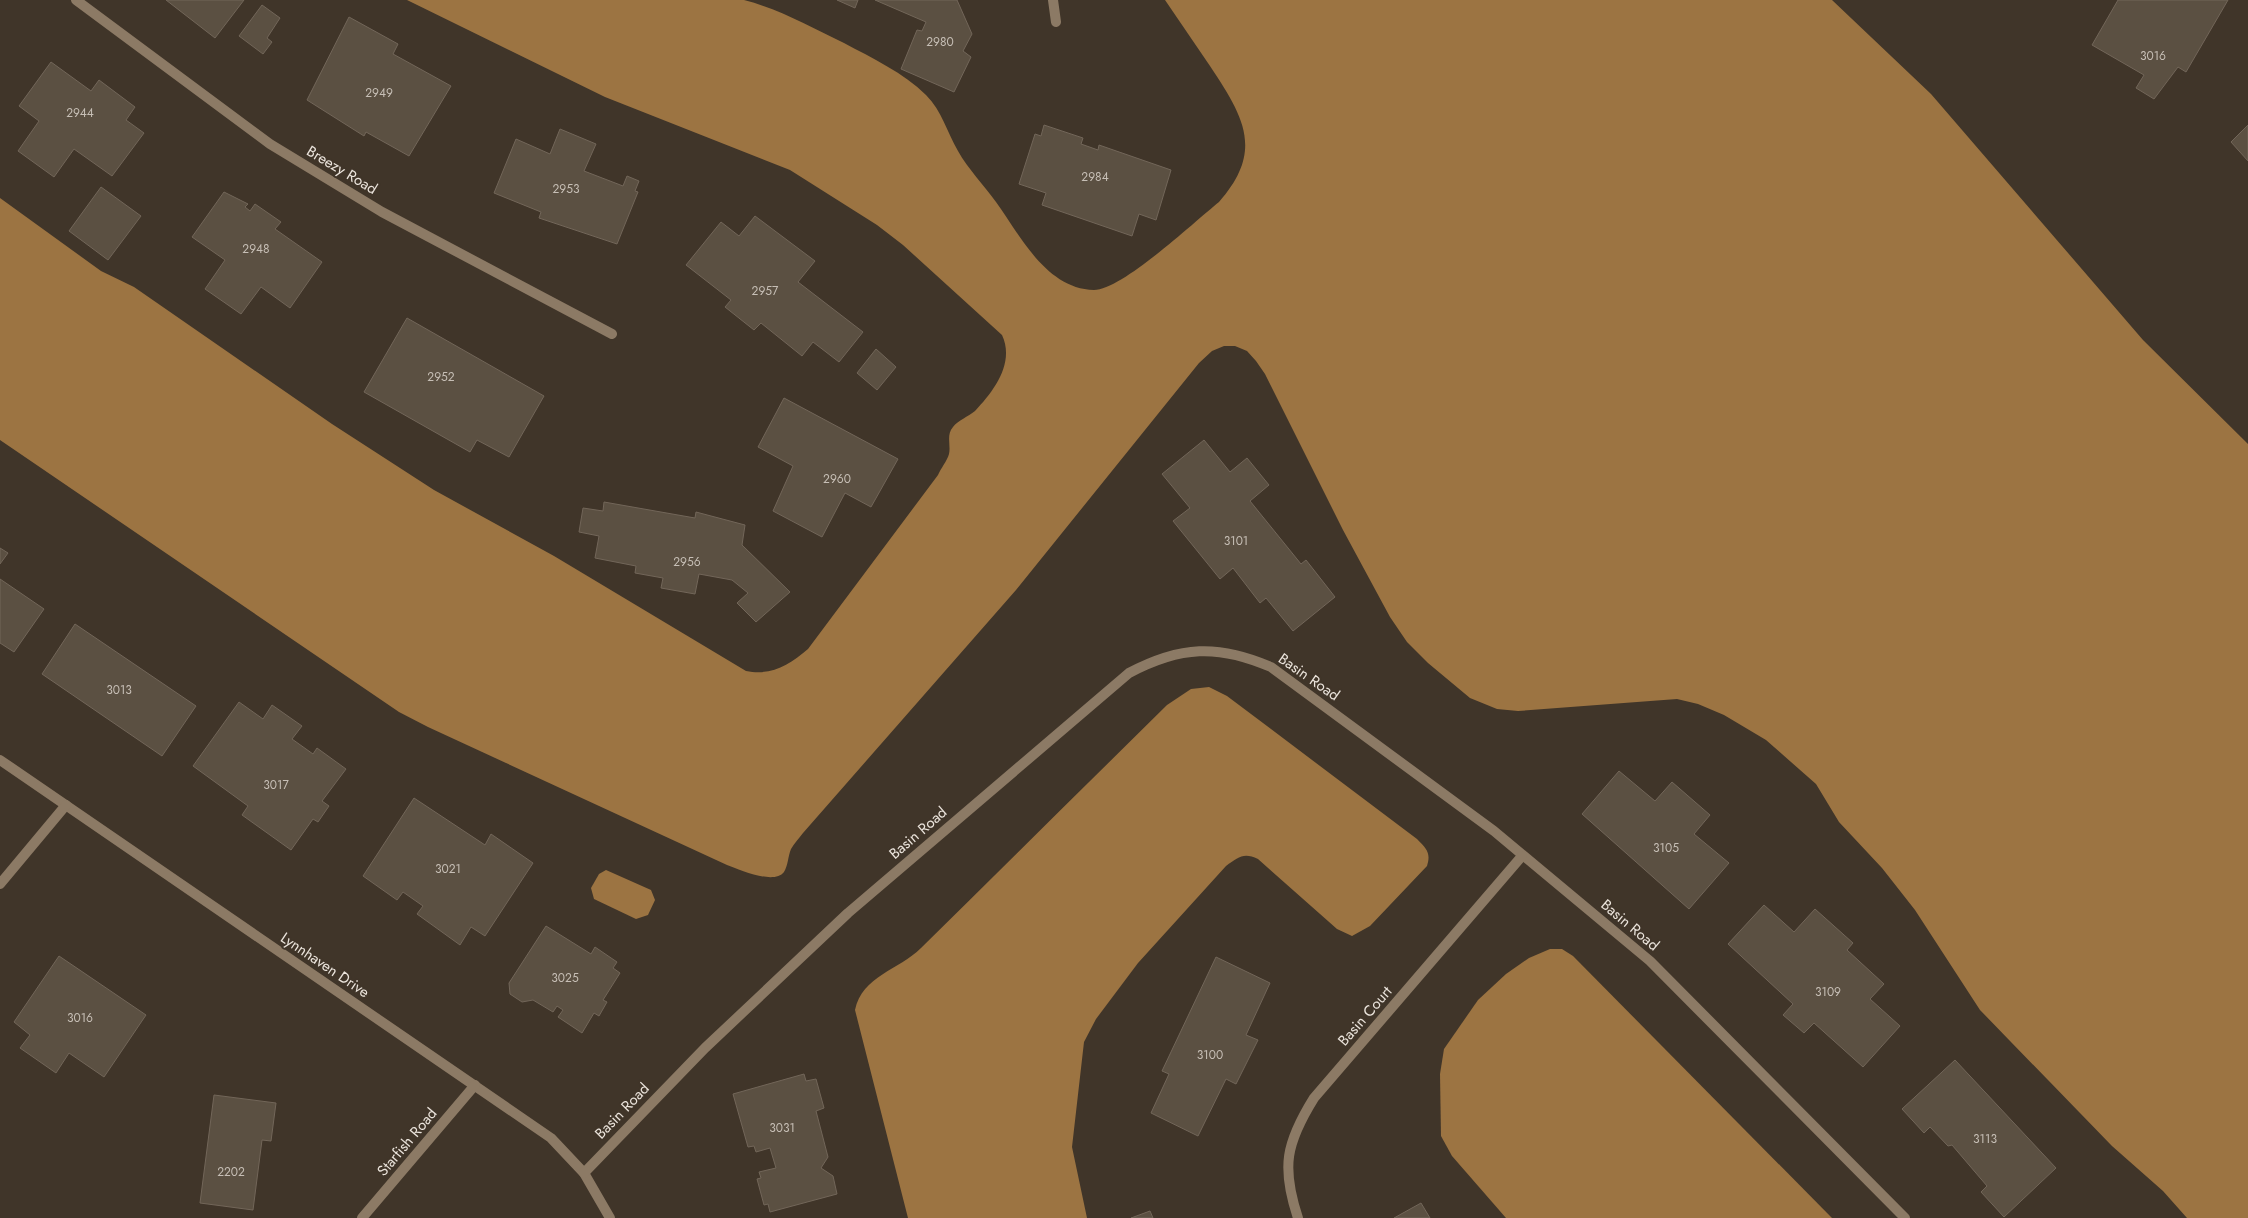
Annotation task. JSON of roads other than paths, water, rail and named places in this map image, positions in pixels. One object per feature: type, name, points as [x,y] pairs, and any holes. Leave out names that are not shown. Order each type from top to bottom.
[{"type":"street","name":"Breezy Road","points":[[76,0],[270,144],[382,212],[612,334]]},
{"type":"street","points":[[1053,0],[1056,22]]},
{"type":"street","name":"Basin Road","points":[[584,1172],[705,1048],[848,913],[1129,673],[1154,660],[1181,652],[1210,650],[1245,656],[1271,667],[1494,831],[1650,961],[1905,1218]]},
{"type":"street","name":"Lynnhaven Drive","points":[[0,760],[551,1138],[584,1172],[610,1218]]},
{"type":"street","points":[[0,884],[66,805]]},
{"type":"street","name":"Basin Court","points":[[1298,1218],[1288,1190],[1288,1157],[1296,1125],[1314,1098],[1522,856]]},
{"type":"street","name":"Starfish Road","points":[[362,1218],[475,1085]]}]
